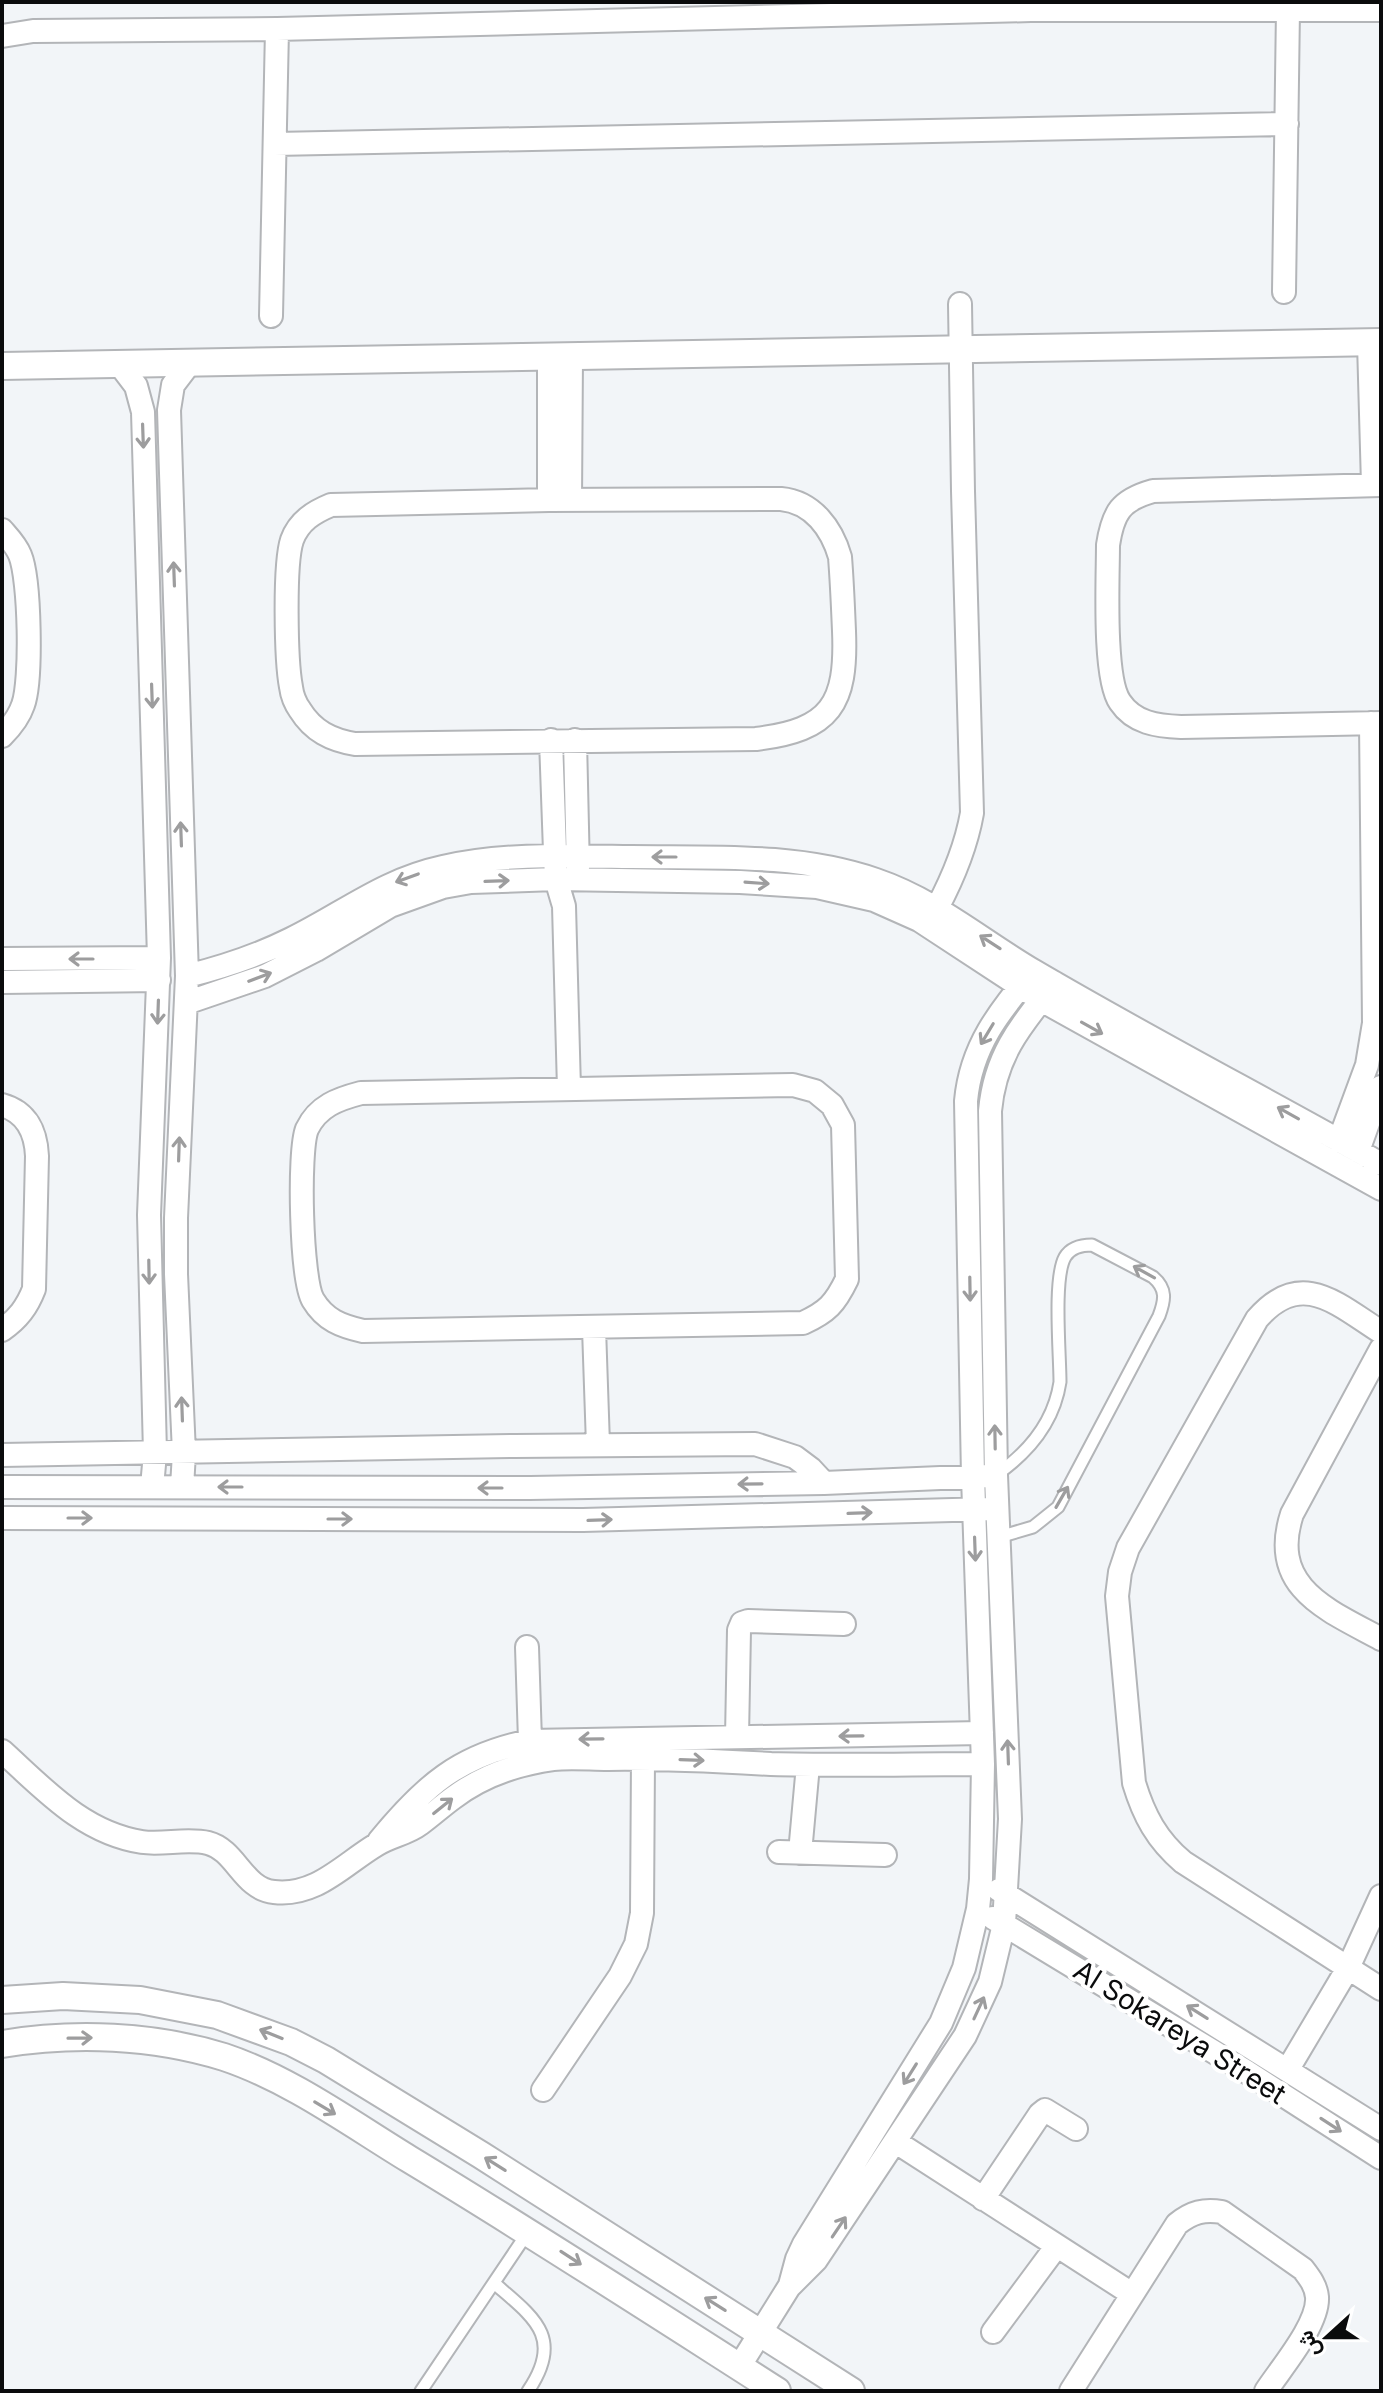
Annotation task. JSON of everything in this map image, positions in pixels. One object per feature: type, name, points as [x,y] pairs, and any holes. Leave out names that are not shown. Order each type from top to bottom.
[{"type":"street","points":[[403,24],[411,2]]},
{"type":"street","points":[[1284,292],[1288,9]]},
{"type":"street","points":[[2,36],[33,31],[277,29],[1031,10],[1381,10]]},
{"type":"street","points":[[271,316],[277,29]]},
{"type":"street","points":[[275,144],[1287,124]]},
{"type":"street","points":[[937,908],[968,838],[972,813],[960,304]]},
{"type":"street","points":[[2,366],[1375,343],[1377,485],[1153,491],[1134,497],[1121,508],[1111,525],[1108,545],[1111,679],[1119,701],[1137,719],[1158,726],[1181,727],[1376,723],[1378,976],[1367,1065],[1348,1146]]},
{"type":"street","points":[[560,357],[560,500]]},
{"type":"street","points":[[182,1487],[184,1453],[176,1274],[187,976],[169,410],[173,385],[189,364]]},
{"type":"street","points":[[120,365],[136,386],[143,412],[158,875],[159,969],[149,1215],[155,1453],[152,1487]]},
{"type":"street","points":[[781,499],[804,506],[828,528],[840,557],[845,660],[841,686],[828,710],[806,727],[756,739],[355,744],[336,741],[308,721],[291,691],[288,595],[291,542],[307,518],[331,505],[560,500],[781,499]]},
{"type":"street","points":[[2,530],[21,556],[25,574],[28,671],[22,708],[14,724],[2,736]]},
{"type":"street","points":[[551,740],[567,868]]},
{"type":"street","points":[[569,1089],[564,906],[575,740]]},
{"type":"street","points":[[186,1003],[291,964],[390,906],[416,895],[471,882],[567,868],[724,858],[808,863],[874,879],[906,891],[937,908],[1026,979]]},
{"type":"street","points":[[187,976],[261,953],[382,887],[412,875],[476,861],[844,891],[874,900],[919,920],[1048,991],[1381,1164]]},
{"type":"street","points":[[158,875],[183,875]]},
{"type":"street","points":[[2,959],[159,969]]},
{"type":"street","points":[[2,982],[159,969]]},
{"type":"street","points":[[789,2287],[804,2244],[941,2023],[964,1968],[978,1909],[983,1764],[973,1477],[967,1087],[975,1055],[983,1039],[1026,979]]},
{"type":"street","points":[[739,2367],[789,2287],[816,2260],[965,2036],[995,1968],[1007,1895],[1010,1819],[996,1475],[990,1111],[1002,1057],[1014,1035],[1048,991]]},
{"type":"street","points":[[1048,991],[1381,1189]]},
{"type":"street","points":[[156,1068],[182,1070]]},
{"type":"street","points":[[793,1085],[815,1091],[824,1098],[832,1105],[843,1125],[847,1279],[837,1299],[822,1314],[803,1323],[788,1325],[363,1331],[341,1327],[323,1315],[311,1297],[306,1275],[302,1150],[307,1130],[318,1113],[335,1100],[361,1093],[569,1089],[793,1085]]},
{"type":"street","points":[[1348,1146],[1381,1087]]},
{"type":"street","points":[[2,1105],[21,1114],[31,1126],[37,1156],[34,1289],[28,1305],[17,1319],[2,1330]]},
{"type":"street","points":[[966,1112],[990,1111]]},
{"type":"street","points":[[1381,1332],[1318,1294],[1285,1296],[1269,1305],[1257,1319],[1128,1548],[1118,1584],[1134,1783],[1149,1824],[1169,1850],[1183,1862],[1381,1989]]},
{"type":"street","points":[[594,1328],[598,1445]]},
{"type":"street","points":[[1381,1349],[1292,1514],[1286,1543],[1289,1566],[1306,1594],[1318,1604],[1381,1639]]},
{"type":"street","points":[[2,1455],[755,1444],[795,1457],[824,1483]]},
{"type":"street","points":[[2,1487],[530,1488],[824,1483],[996,1475]]},
{"type":"street","points":[[2,1518],[583,1520],[997,1508]]},
{"type":"street","points":[[737,1737],[739,1630],[742,1623],[844,1624]]},
{"type":"street","points":[[527,1647],[530,1741]]},
{"type":"street","points":[[376,1845],[406,1808],[456,1767],[492,1751],[530,1741],[982,1733]]},
{"type":"street","points":[[2,1751],[66,1809],[97,1828],[146,1842],[205,1842],[215,1845],[248,1879],[265,1890],[294,1892],[331,1877],[376,1845],[418,1826],[479,1781],[504,1771],[556,1759],[643,1758],[808,1765],[983,1764]]},
{"type":"street","points":[[543,2090],[620,1976],[636,1944],[642,1913],[643,1758]]},
{"type":"street","points":[[808,1765],[790,1852],[885,1855]]},
{"type":"street","name":"Al Sokareya Street","points":[[981,1879],[1381,2129]]},
{"type":"street","points":[[1288,2069],[1348,1968],[1381,1896]]},
{"type":"street","name":"Al Sokareya Street","points":[[978,1909],[1247,2072],[1381,2158]]},
{"type":"street","points":[[2,2000],[63,1996],[140,2000],[217,2015],[291,2042],[442,2131],[851,2391]]},
{"type":"street","points":[[2,2044],[66,2038],[110,2038],[171,2044],[225,2058],[276,2080],[529,2231],[777,2391]]},
{"type":"street","points":[[983,2199],[1045,2110],[1076,2129]]},
{"type":"street","points":[[896,2142],[1132,2294]]},
{"type":"street","points":[[1071,2391],[1177,2224],[1198,2211],[1210,2210],[1222,2212],[1303,2269],[1313,2282],[1317,2298],[1314,2314],[1274,2388]]},
{"type":"street","points":[[993,2332],[1056,2247]]},
{"type":"lane","points":[[996,1475],[1036,1439],[1048,1421],[1058,1395],[1058,1277],[1065,1257],[1071,1250],[1092,1245],[1153,1277],[1164,1292],[1164,1304],[1058,1507],[1033,1527],[999,1537]]},
{"type":"lane","points":[[421,2391],[529,2231]]},
{"type":"lane","points":[[494,2283],[531,2315],[543,2337],[543,2363],[528,2391]]}]
